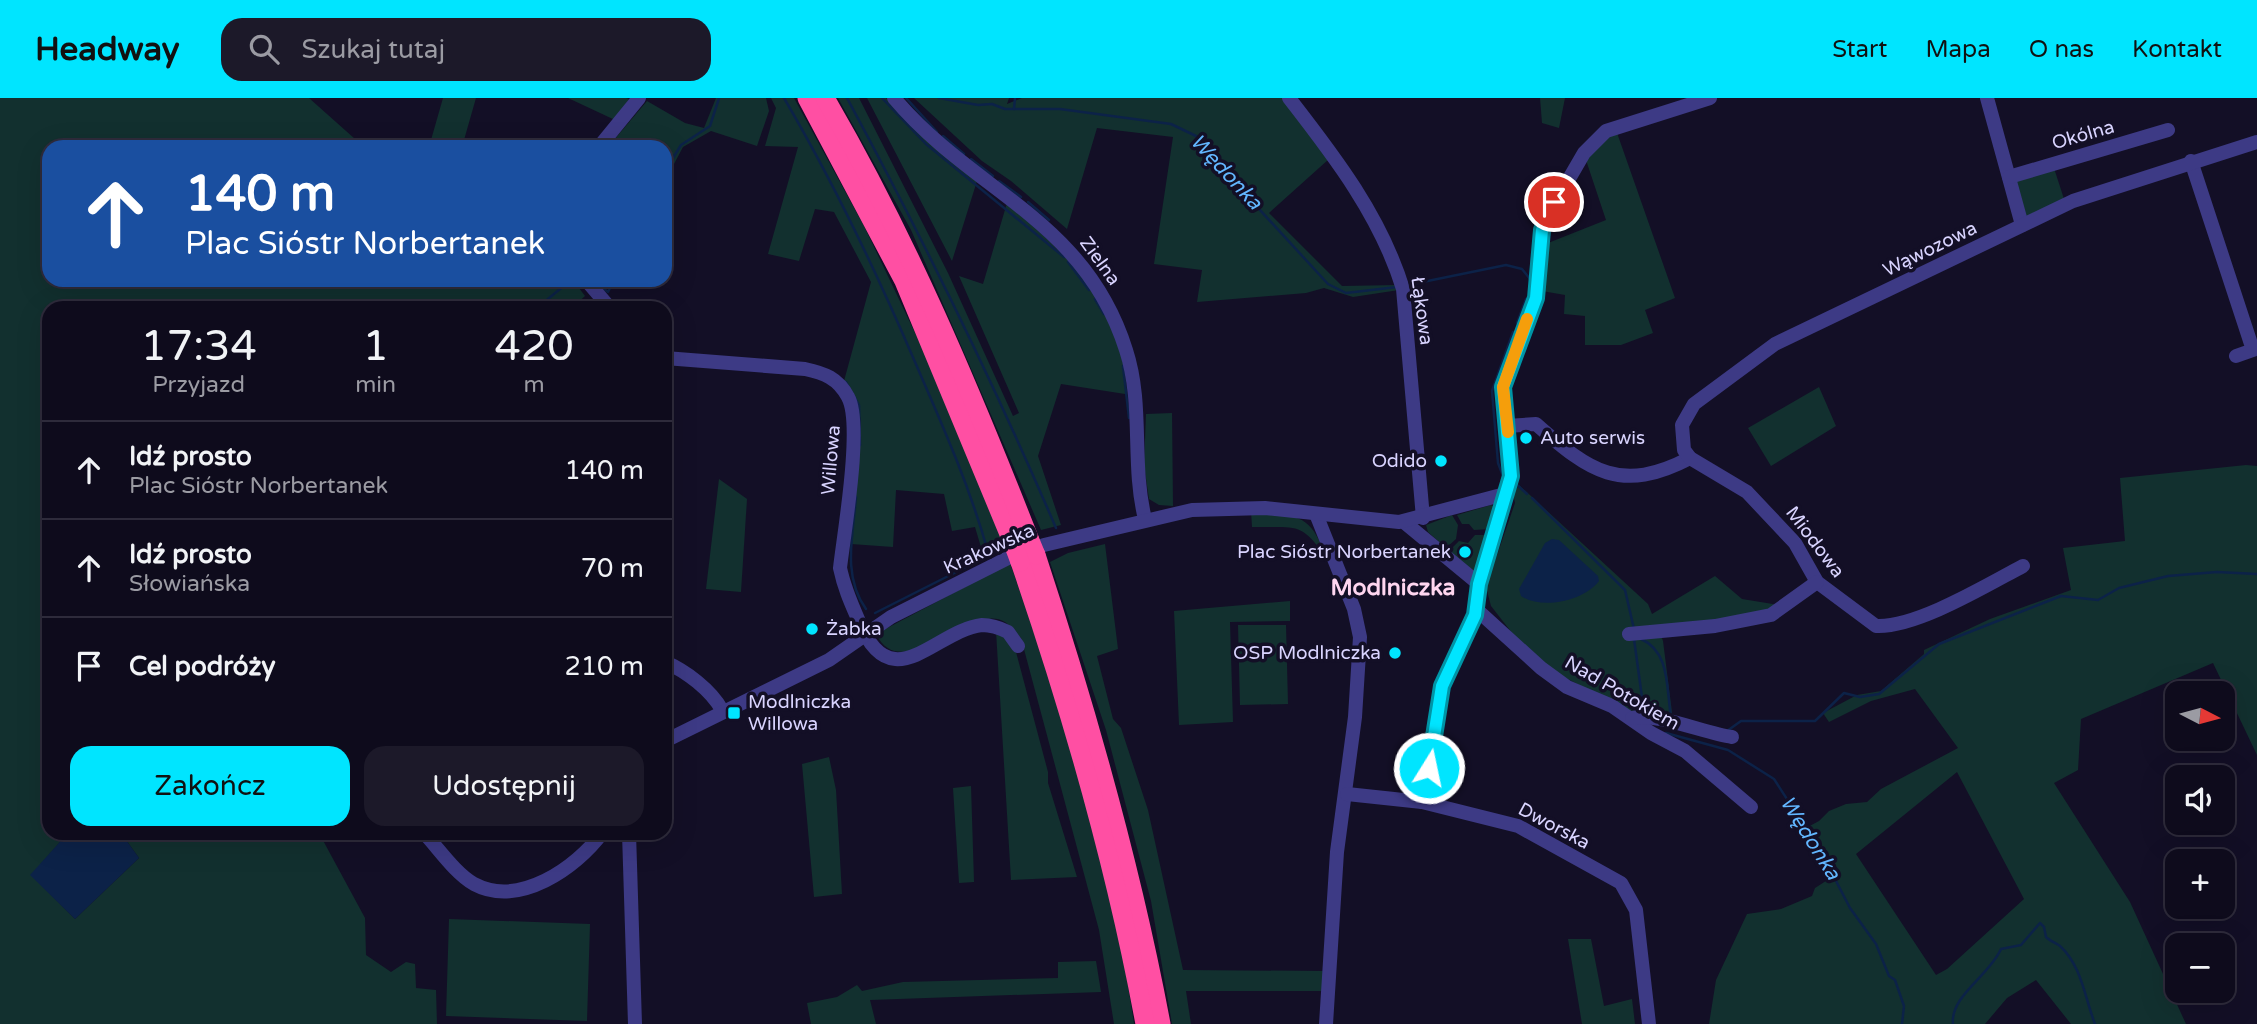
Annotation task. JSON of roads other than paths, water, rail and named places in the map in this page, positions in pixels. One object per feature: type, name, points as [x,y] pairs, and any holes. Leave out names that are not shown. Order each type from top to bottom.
[{"type":"highway","points":[[807,98],[904,281],[1025,550],[1047,640],[1112,867],[1144,1024]]},
{"type":"highway","points":[[825,98],[901,240],[947,337],[1093,730],[1128,865],[1161,1024]]},
{"type":"street","points":[[605,140],[639,98]]},
{"type":"street","name":"Zielna","points":[[894,98],[945,149],[1058,237],[1097,286],[1126,349],[1133,376],[1137,415],[1138,490],[1144,519]]},
{"type":"street","name":"Łąkowa","points":[[1289,98],[1364,202],[1380,230],[1403,289],[1423,518]]},
{"type":"street","points":[[1422,802],[1442,686],[1465,640],[1476,609],[1479,584],[1511,476],[1503,387],[1536,298],[1542,230],[1572,170],[1593,141],[1606,131],[1710,98]]},
{"type":"street","points":[[1987,98],[2022,225]]},
{"type":"street","name":"Okólna","points":[[2009,177],[2168,130]]},
{"type":"street","name":"Wąwozowa","points":[[1690,458],[1684,450],[1683,419],[1694,404],[1775,344],[2073,201],[2191,161],[2256,146]]},
{"type":"street","points":[[2191,161],[2253,350],[2236,356]]},
{"type":"street","points":[[592,287],[604,301]]},
{"type":"street","name":"Willowa","points":[[672,359],[805,369],[826,374],[838,382],[849,398],[855,418],[840,568],[844,591],[864,634]]},
{"type":"street","points":[[1507,426],[1536,424],[1570,454],[1614,477],[1653,474],[1690,458]]},
{"type":"street","name":"Miodowa","points":[[1690,458],[1743,488],[1767,510],[1795,543],[1817,582],[1876,626],[1889,627],[1928,612],[2023,566]]},
{"type":"street","points":[[1404,522],[1505,494]]},
{"type":"street","name":"Krakowska","points":[[672,737],[722,710],[829,660],[891,617],[1008,558],[1144,519],[1240,507],[1404,522]]},
{"type":"street","points":[[1315,514],[1359,624],[1356,717],[1337,852],[1326,1024]]},
{"type":"street","points":[[1404,522],[1479,584]]},
{"type":"street","points":[[1634,633],[1715,626],[1772,615],[1817,582]]},
{"type":"street","name":"Nad Potokiem","points":[[1476,609],[1541,668],[1567,687],[1632,718],[1651,733],[1685,751],[1751,807]]},
{"type":"street","points":[[864,634],[873,645],[893,659],[924,653],[970,628],[983,625],[1008,632],[1018,646]]},
{"type":"street","points":[[672,665],[710,693],[722,710]]},
{"type":"street","points":[[1632,718],[1651,715],[1674,724],[1732,737]]},
{"type":"street","name":"Dworska","points":[[1347,794],[1422,802],[1445,810],[1507,821],[1621,883],[1636,910],[1649,1024]]},
{"type":"street","points":[[431,840],[475,884],[504,890],[529,886],[562,873],[596,840]]},
{"type":"street","points":[[629,840],[635,1024]]},
{"type":"water","points":[[1552,539],[1559,540],[1598,576],[1599,581],[1583,594],[1562,601],[1551,603],[1529,600],[1521,596],[1519,589],[1545,543]]},
{"type":"water","points":[[62,840],[126,840],[139,858],[75,919],[30,875]]},
{"type":"waterway","points":[[672,160],[681,145],[710,126],[719,98]]},
{"type":"waterway","points":[[784,98],[837,195],[885,294],[955,456],[988,552]]},
{"type":"waterway","points":[[847,98],[956,311],[1056,528]]},
{"type":"waterway","points":[[882,98],[926,144],[1064,257]]},
{"type":"waterway","points":[[906,98],[937,132]]},
{"type":"waterway","name":"Wędonka","points":[[939,98],[978,105],[992,104],[1005,109],[1060,109],[1171,124],[1196,136],[1224,165],[1226,173],[1328,284],[1346,293],[1397,287]]},
{"type":"waterway","points":[[1014,109],[1015,98]]},
{"type":"waterway","points":[[943,136],[964,154]]},
{"type":"waterway","points":[[971,159],[993,176]]},
{"type":"waterway","points":[[999,181],[1021,197]]},
{"type":"waterway","points":[[1028,202],[1049,220]]},
{"type":"waterway","points":[[1068,262],[1089,290]]},
{"type":"waterway","name":"Wędonka","points":[[1408,285],[1506,265],[1522,269],[1530,279]]},
{"type":"waterway","points":[[546,301],[562,287]]},
{"type":"waterway","points":[[602,287],[608,292],[610,287]]},
{"type":"waterway","points":[[1095,299],[1104,314]]},
{"type":"waterway","points":[[1517,323],[1526,299]]},
{"type":"waterway","name":"Wędonka","points":[[1503,476],[1498,463],[1492,391],[1513,332]]},
{"type":"waterway","points":[[1123,366],[1129,418]]},
{"type":"waterway","points":[[846,382],[859,405],[860,445]]},
{"type":"waterway","name":"Wędonka","points":[[1515,483],[1527,494]]},
{"type":"waterway","points":[[856,497],[851,569],[854,583],[866,609]]},
{"type":"waterway","name":"Wędonka","points":[[1532,498],[1625,590],[1634,629]]},
{"type":"waterway","points":[[875,613],[982,559]]},
{"type":"waterway","points":[[1727,731],[1741,721],[1815,721],[1844,693],[1860,697],[1879,694],[1939,644],[2061,596],[2098,600],[2119,588],[2168,576],[2217,572],[2257,574]]},
{"type":"waterway","name":"Wędonka","points":[[1634,639],[1644,712]]},
{"type":"waterway","points":[[1641,639],[1651,645],[1662,662],[1671,716]]},
{"type":"waterway","name":"Wędonka","points":[[1666,733],[1728,750],[1774,779],[1820,850],[1850,908],[1876,944],[1889,976],[1895,980],[1904,1006],[1902,1024]]},
{"type":"waterway","name":"Wędonka","points":[[1953,1024],[1958,1004],[2001,949],[2021,945],[2040,923],[2044,927],[2046,937],[2060,946],[2073,963],[2095,1024]]},
{"type":"place","name":"Auto serwis","points":[[1526,438]]},
{"type":"place","name":"Odido","points":[[1441,461]]},
{"type":"place","name":"Plac Sióstr Norbertanek","points":[[1465,552]]},
{"type":"place","name":"Żabka","points":[[812,629]]},
{"type":"place","name":"OSP Modlniczka","points":[[1395,653]]},
{"type":"place","name":"Modlniczka Willowa","points":[[734,713]]},
{"type":"district","name":"Modlniczka","points":[[1393,588]]}]
